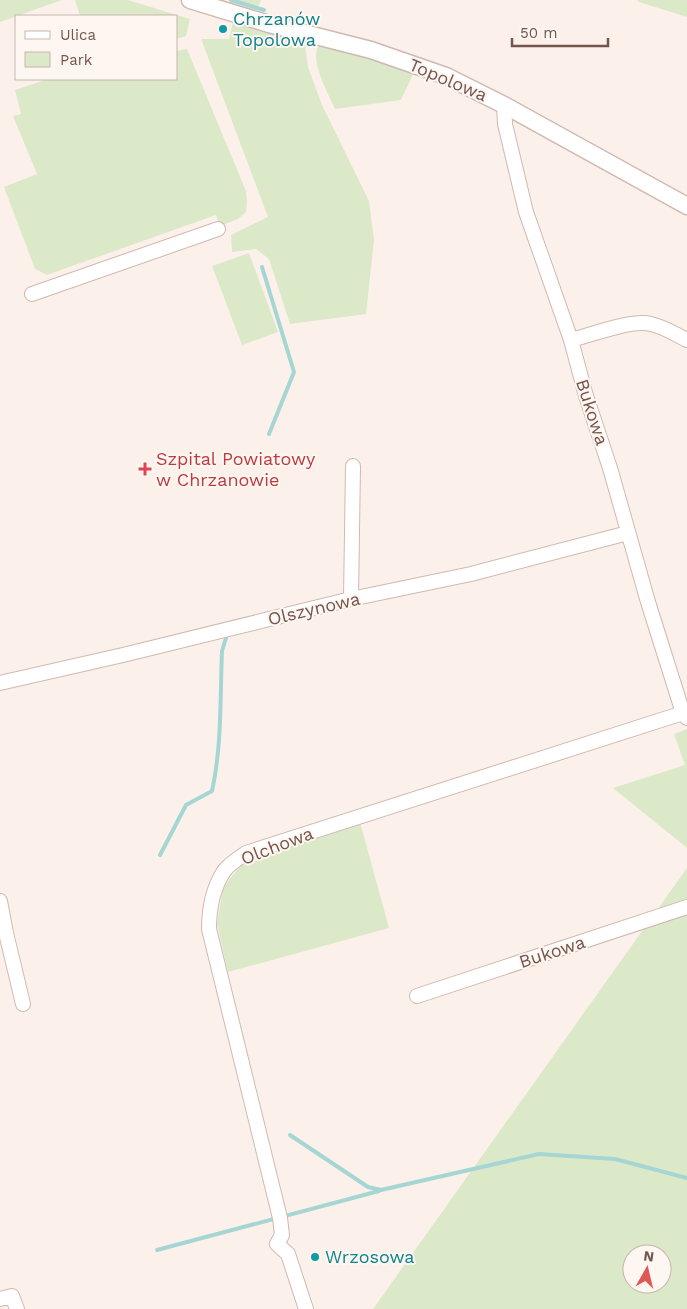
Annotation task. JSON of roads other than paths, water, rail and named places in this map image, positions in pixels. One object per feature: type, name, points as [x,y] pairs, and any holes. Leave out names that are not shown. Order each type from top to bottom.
[{"type":"street","name":"Topolowa","points":[[190,0],[269,24],[371,50],[416,64],[462,83],[687,206]]},
{"type":"street","name":"Bukowa","points":[[504,105],[505,124],[526,212],[571,340],[586,396],[610,468],[628,533],[685,715]]},
{"type":"street","points":[[32,294],[218,229]]},
{"type":"street","points":[[571,340],[637,322],[650,323],[687,340]]},
{"type":"street","points":[[351,600],[352,466]]},
{"type":"street","name":"Olszynowa","points":[[0,683],[351,600],[471,574],[628,533]]},
{"type":"street","name":"Olchowa","points":[[306,1309],[288,1254],[277,1244],[282,1235],[280,1218],[216,964],[209,929],[209,913],[212,899],[224,870],[246,853],[685,715]]},
{"type":"street","points":[[0,901],[23,1004]]},
{"type":"street","name":"Bukowa","points":[[417,996],[687,907]]},
{"type":"street","points":[[6,1297],[17,1309]]},
{"type":"waterway","points":[[231,0],[264,10]]},
{"type":"waterway","points":[[262,267],[294,372],[269,434]]},
{"type":"waterway","points":[[160,855],[186,805],[212,791],[218,757],[222,651],[226,638]]},
{"type":"waterway","points":[[290,1135],[368,1187],[381,1190],[539,1154],[615,1159],[687,1178]]},
{"type":"waterway","points":[[157,1250],[379,1191]]},
{"type":"place","name":"Chrzanów Topolowa","points":[[223,29]]},
{"type":"place","name":"Szpital Powiatowy w Chrzanowie","points":[[145,469]]},
{"type":"place","name":"Wrzosowa","points":[[315,1257]]}]
